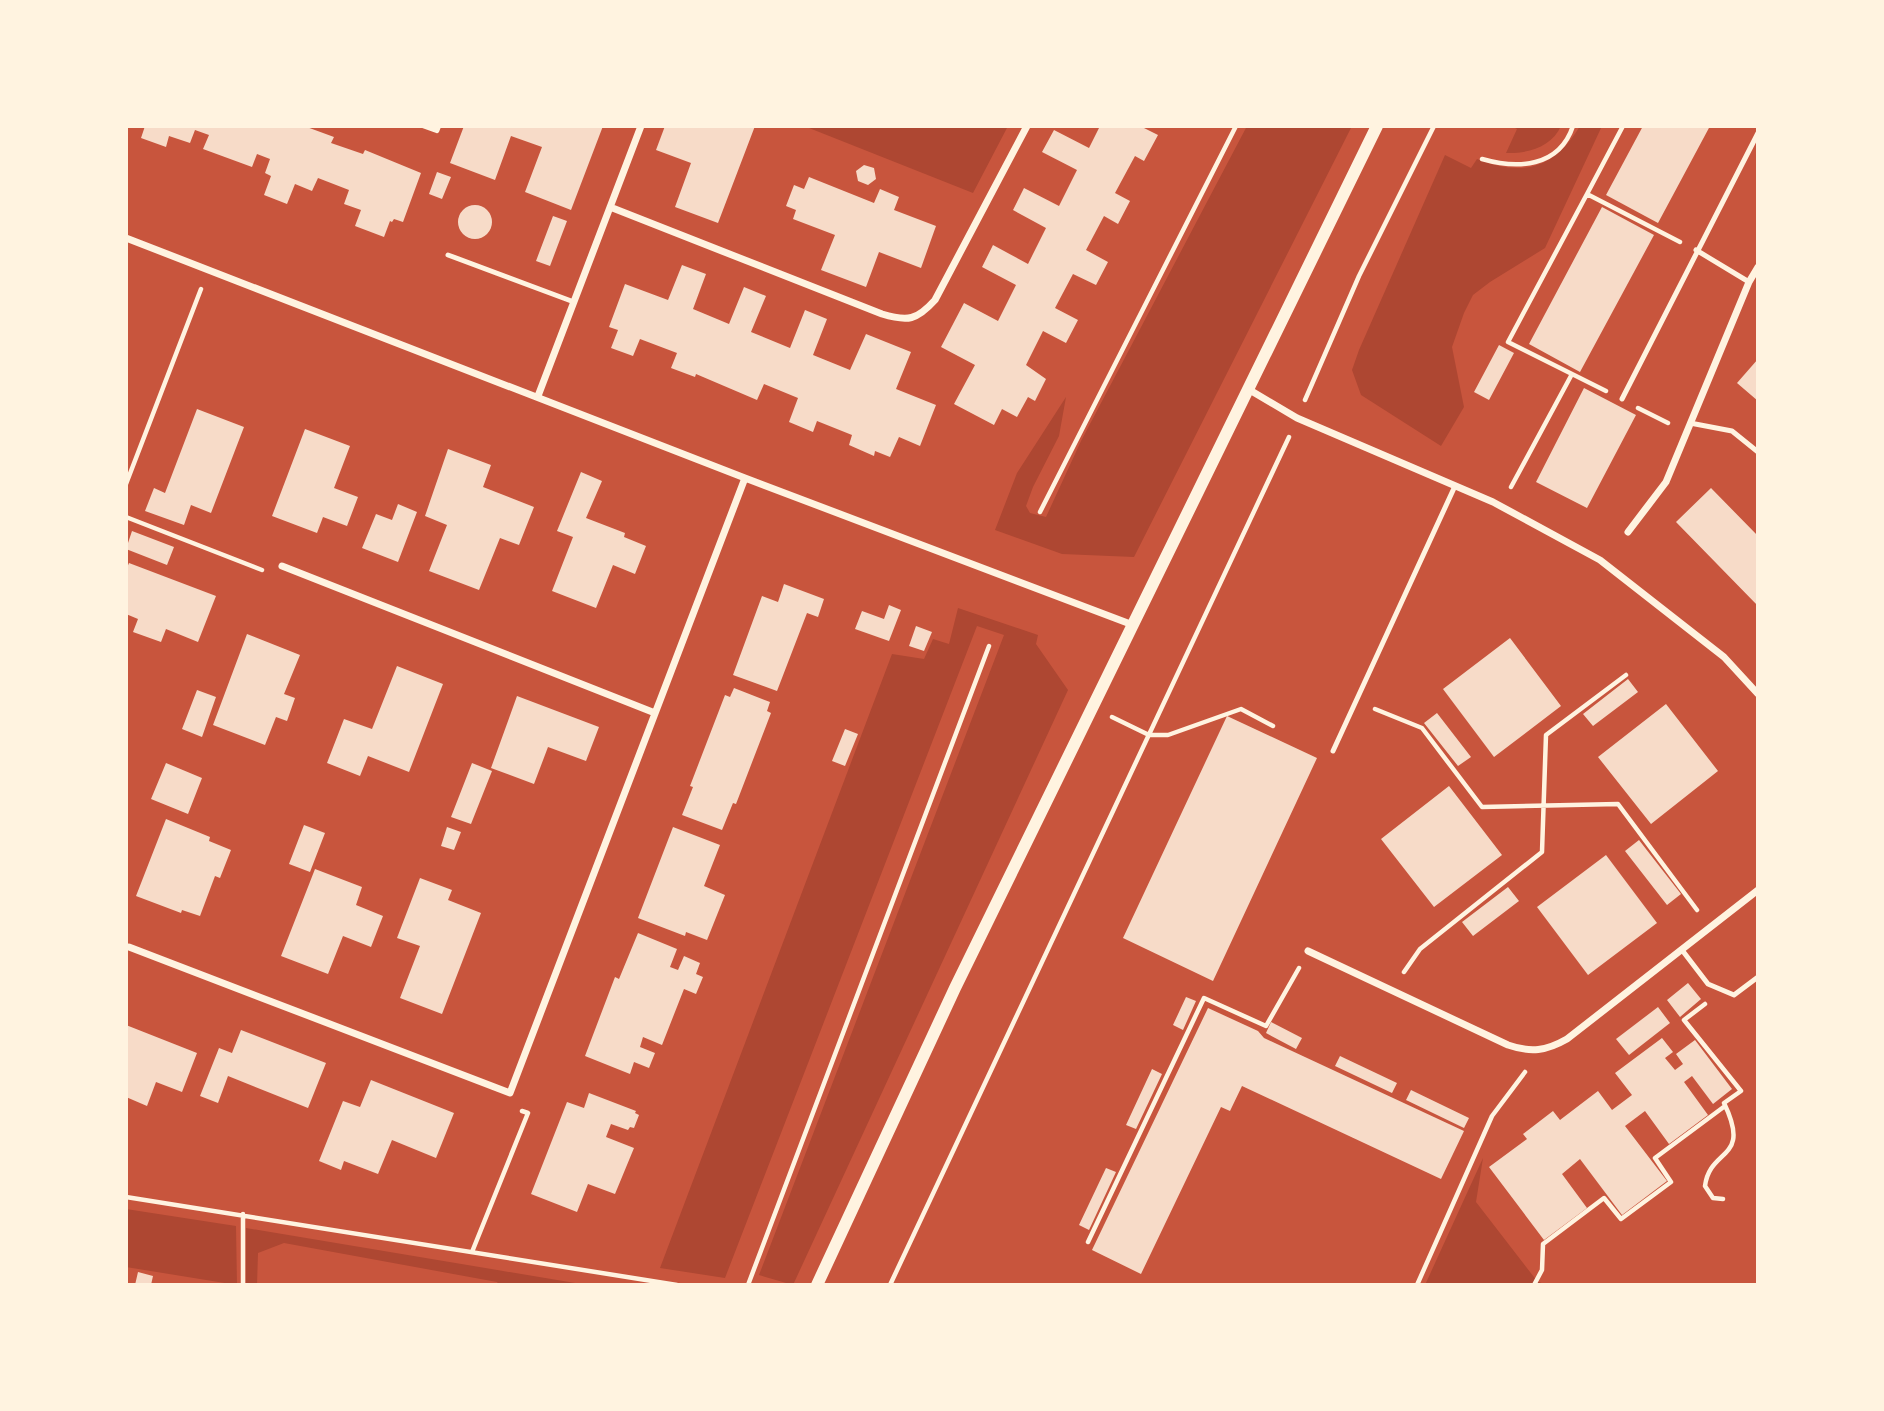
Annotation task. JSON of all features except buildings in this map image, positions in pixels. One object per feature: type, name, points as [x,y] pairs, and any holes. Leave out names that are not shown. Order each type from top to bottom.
[{"type":"street","points":[[538,396],[640,126]]},
{"type":"street","points":[[610,208],[882,314],[911,319],[924,312],[935,300],[1027,126]]},
{"type":"street","points":[[817,1285],[955,988],[1377,126]]},
{"type":"street","points":[[126,238],[1133,625]]},
{"type":"street","points":[[1628,532],[1666,482],[1749,282],[1758,267]]},
{"type":"street","points":[[1248,389],[1297,418],[1500,506],[1600,560],[1724,657],[1758,694]]},
{"type":"street","points":[[129,947],[510,1093],[745,478]]},
{"type":"street","points":[[282,566],[655,713]]},
{"type":"street","points":[[1308,951],[1508,1045],[1524,1051],[1540,1051],[1554,1047],[1567,1038],[1758,890]]},
{"type":"lane","points":[[1622,400],[1696,250],[1758,133]]},
{"type":"lane","points":[[1696,250],[1749,282]]},
{"type":"lane","points":[[448,255],[574,302]]},
{"type":"lane","points":[[1690,423],[1732,430],[1758,452]]},
{"type":"lane","points":[[1333,751],[1455,486]]},
{"type":"lane","points":[[1682,950],[1708,984],[1734,995],[1758,978]]},
{"type":"path","points":[[423,126],[437,131],[439,126]]},
{"type":"path","points":[[1040,512],[1237,126]]},
{"type":"path","points":[[890,1285],[1297,418],[1359,276],[1434,126]]},
{"type":"path","points":[[1482,159],[1515,166],[1532,163],[1548,157],[1561,146],[1573,126]]},
{"type":"path","points":[[1623,126],[1508,342],[1669,424],[1690,423]]},
{"type":"path","points":[[1587,194],[1696,250]]},
{"type":"path","points":[[126,484],[209,269]]},
{"type":"path","points":[[1500,506],[1572,374]]},
{"type":"path","points":[[126,517],[278,576],[282,566]]},
{"type":"path","points":[[748,1285],[989,646]]},
{"type":"path","points":[[1392,990],[1420,949],[1542,852],[1546,735],[1626,675]]},
{"type":"path","points":[[1356,701],[1422,728],[1482,807],[1619,804],[1710,927]]},
{"type":"path","points":[[1093,707],[1149,736],[1168,736],[1241,709],[1273,726]]},
{"type":"path","points":[[1088,1242],[1204,998],[1266,1026],[1308,951]]},
{"type":"path","points":[[1534,1285],[1542,1270],[1543,1244],[1604,1198],[1622,1219],[1671,1182],[1655,1158],[1741,1091],[1684,1020],[1723,990]]},
{"type":"path","points":[[1417,1285],[1492,1116],[1540,1051]]},
{"type":"path","points":[[472,1252],[528,1113],[506,1104],[510,1093]]},
{"type":"path","points":[[1723,1199],[1713,1198],[1705,1186],[1706,1175],[1731,1149],[1734,1132],[1732,1119],[1725,1106]]},
{"type":"path","points":[[126,1197],[677,1285]]},
{"type":"path","points":[[243,1214],[243,1285]]},
{"type":"shaded area","points":[[804,126],[1008,126],[973,193]]},
{"type":"shaded area","points":[[1247,126],[1352,126],[1134,557],[1062,554],[995,530],[1017,473],[1066,397],[1059,436],[1026,506],[1030,513],[1046,517],[1081,441]]},
{"type":"shaded area","points":[[1511,126],[1561,126],[1552,139],[1538,148],[1506,153],[1517,129]]},
{"type":"shaded area","points":[[1580,126],[1602,126],[1545,248],[1473,295],[1464,313],[1452,347],[1464,407],[1441,446],[1361,395],[1352,370],[1359,350],[1445,155],[1471,168],[1477,159],[1494,165],[1523,168],[1548,160],[1559,152]]},
{"type":"shaded area","points":[[958,608],[1038,635],[1036,644],[1068,690],[793,1285],[759,1275],[1004,635],[977,626],[725,1278],[660,1268],[892,654],[924,659],[933,639],[949,644]]},
{"type":"shaded area","points":[[1483,1158],[1476,1202],[1537,1281],[1546,1285],[1425,1285]]},
{"type":"shaded area","points":[[126,1209],[236,1226],[237,1285],[126,1267]]},
{"type":"shaded area","points":[[246,1228],[587,1285],[499,1285],[497,1282],[284,1243],[258,1253],[257,1285],[246,1285]]}]
